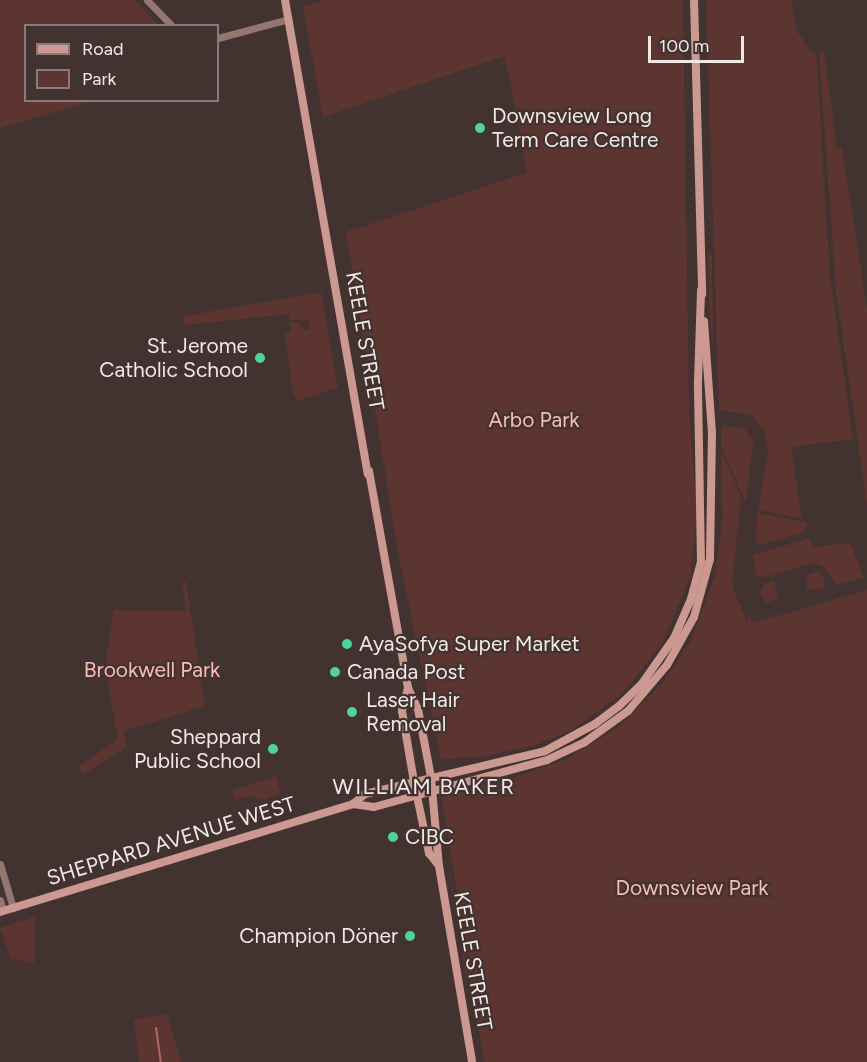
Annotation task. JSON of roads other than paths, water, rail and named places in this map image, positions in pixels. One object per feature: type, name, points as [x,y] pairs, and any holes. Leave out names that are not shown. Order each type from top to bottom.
[{"type":"main road","name":"KEELE STREET","points":[[285,0],[408,688],[418,709],[431,777],[439,866],[472,1062]]},
{"type":"main road","name":"SHEPPARD AVENUE WEST","points":[[2,911],[353,804],[365,794],[544,751],[571,738],[608,715],[641,685],[674,638],[693,593],[703,534],[698,382],[701,290],[694,0]]},
{"type":"main road","name":"SHEPPARD AVENUE WEST","points":[[353,804],[374,807],[522,768],[585,741],[646,692],[682,641],[700,601],[712,532],[710,389],[701,290]]},
{"type":"main road","name":"KEELE STREET","points":[[408,688],[402,711],[414,782],[429,853],[439,866]]},
{"type":"street","points":[[147,0],[170,24]]},
{"type":"street","points":[[219,38],[289,19]]},
{"type":"street","points":[[0,864],[13,908]]},
{"type":"street","points":[[0,900],[2,911]]},
{"type":"waterway","points":[[156,1028],[161,1062]]},
{"type":"place","name":"Downsview Long Term Care Centre","points":[[480,128]]},
{"type":"place","name":"St. Jerome Catholic School","points":[[260,358]]},
{"type":"place","name":"AyaSofya Super Market","points":[[347,644]]},
{"type":"place","name":"Canada Post","points":[[335,672]]},
{"type":"place","name":"Laser Hair Removal","points":[[352,712]]},
{"type":"place","name":"Sheppard Public School","points":[[273,749]]},
{"type":"place","name":"CIBC","points":[[393,837]]},
{"type":"place","name":"Champion Döner","points":[[410,936]]},
{"type":"district","name":"WILLIAM BAKER","points":[[424,787]]},
{"type":"park label","name":"Arbo Park","points":[[534,420]]},
{"type":"park label","name":"Brookwell Park","points":[[152,670]]},
{"type":"park label","name":"Downsview Park","points":[[692,888]]}]
